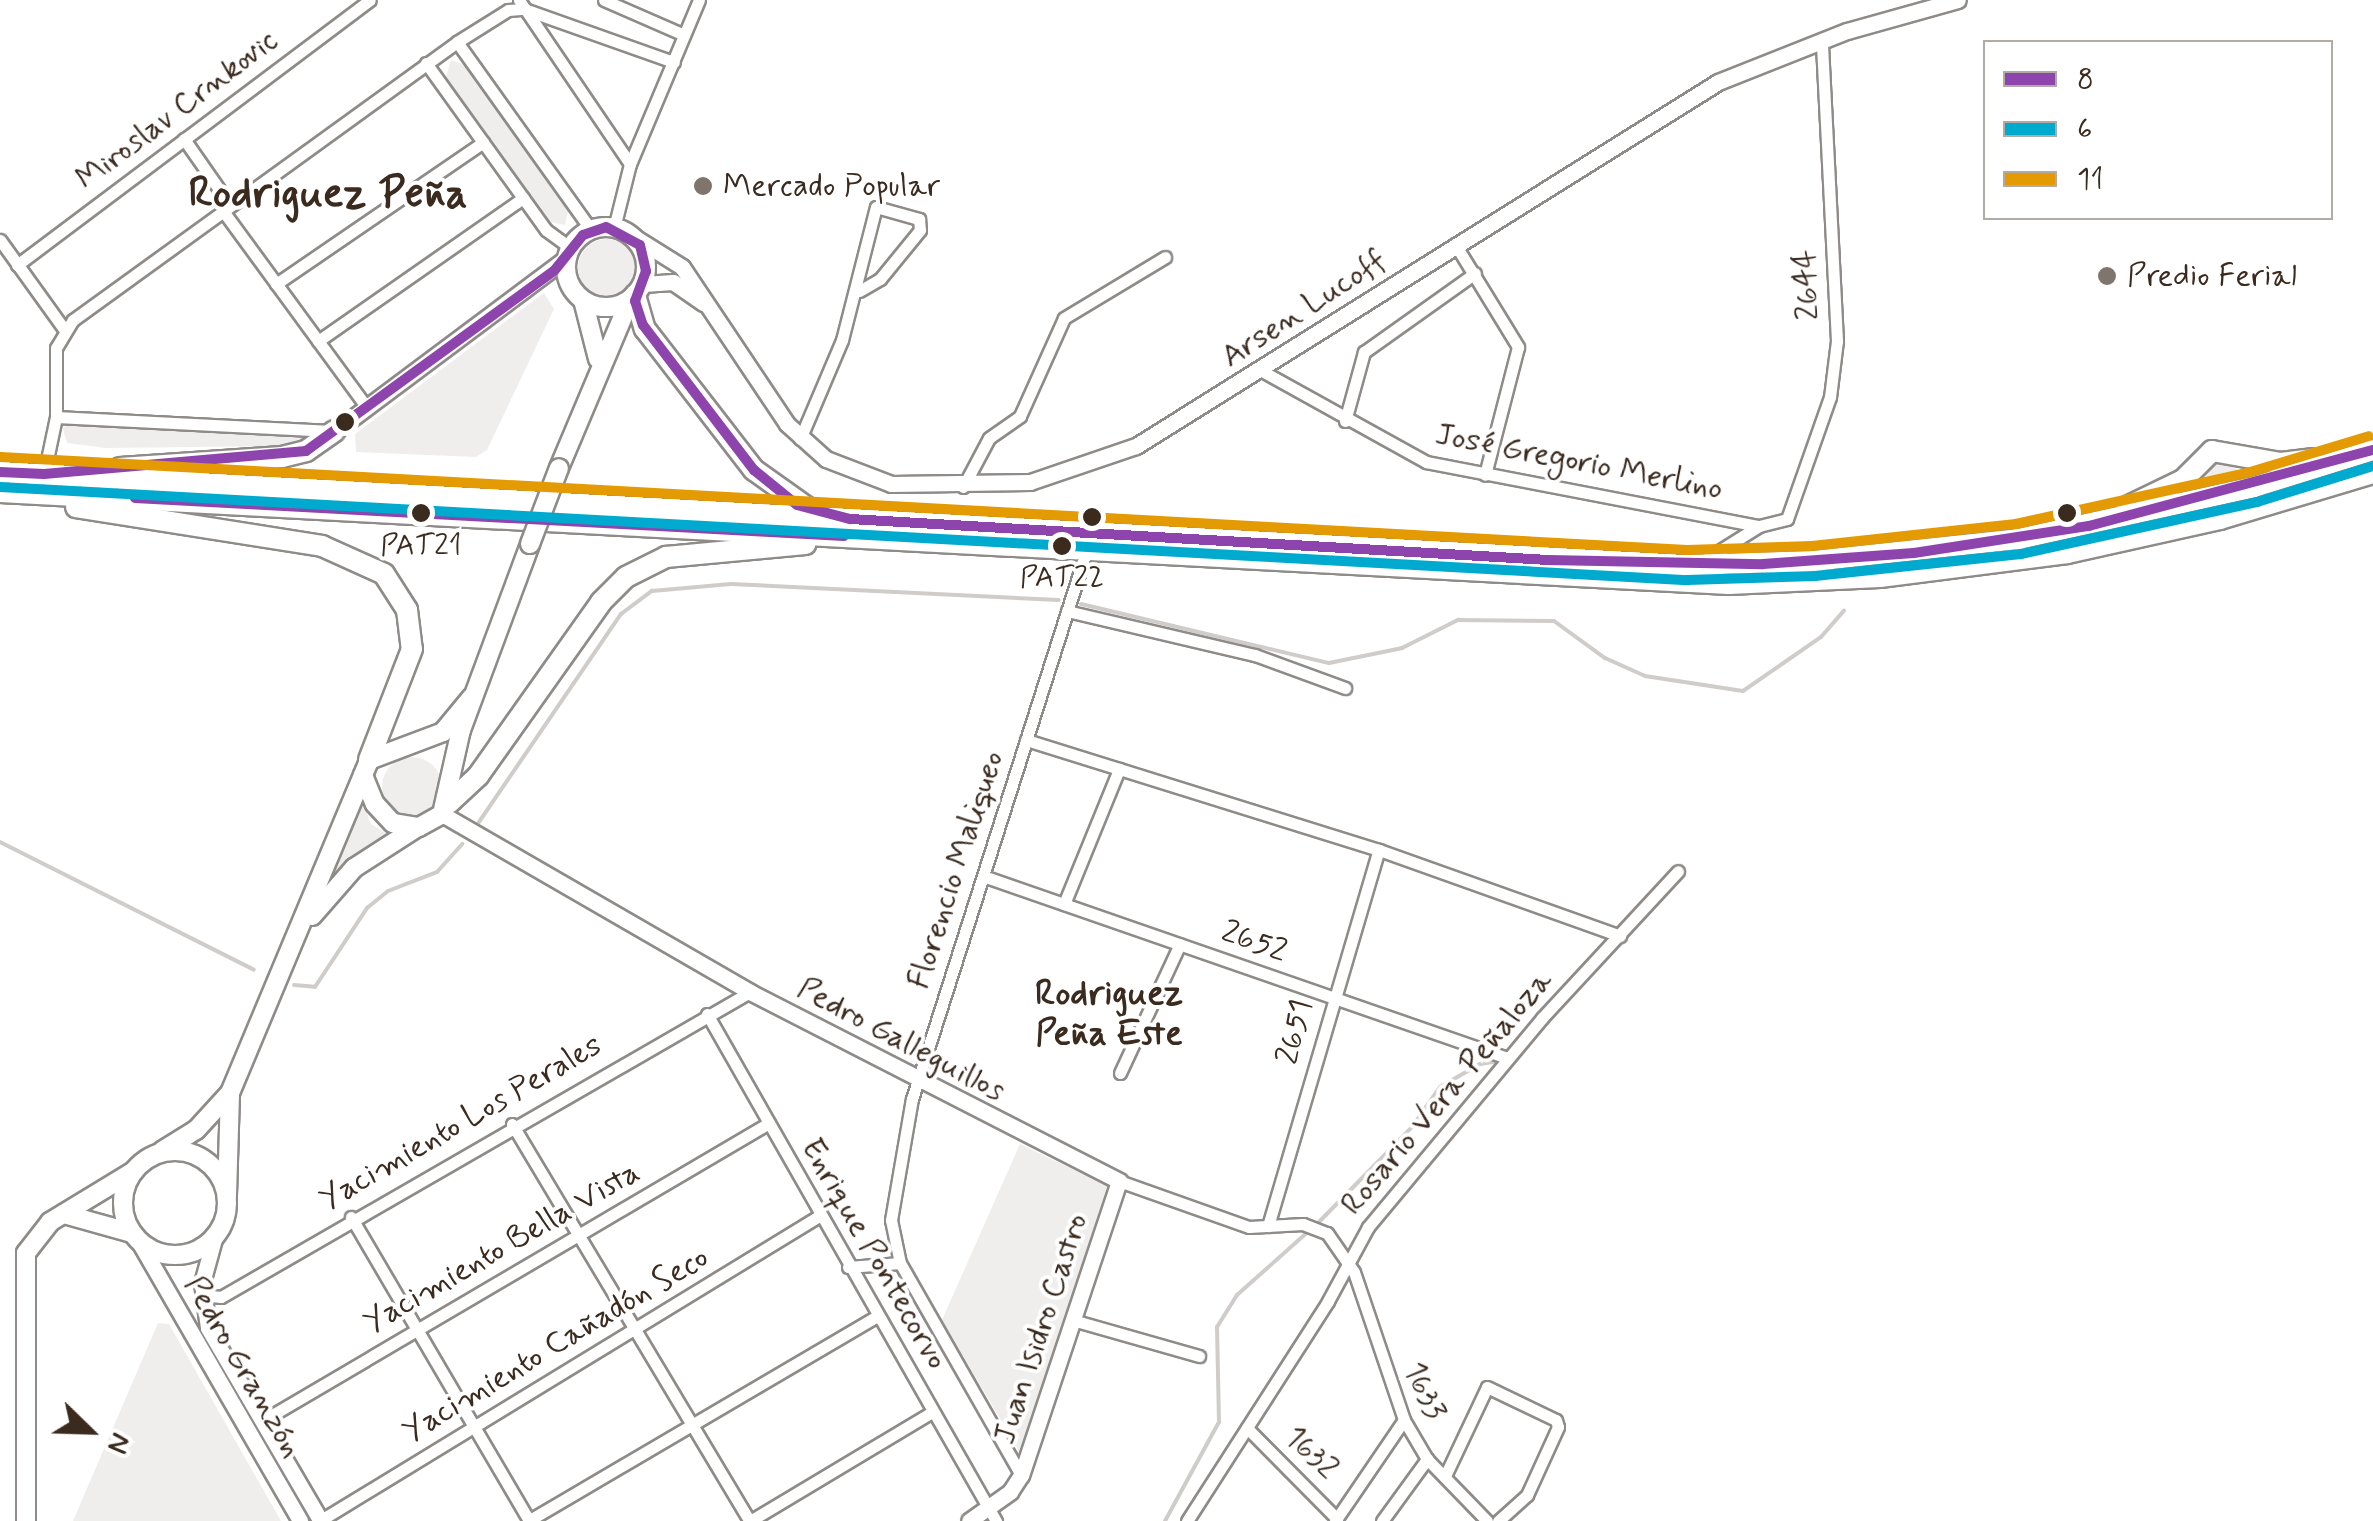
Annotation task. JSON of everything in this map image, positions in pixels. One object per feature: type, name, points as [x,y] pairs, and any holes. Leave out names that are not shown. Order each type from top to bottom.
[{"type":"highway","points":[[636,293],[646,329],[767,484],[812,512],[850,519]]},
{"type":"highway","points":[[44,474],[282,457],[335,431]]},
{"type":"highway","points":[[2089,526],[2183,480],[2212,451],[2281,463],[2366,452]]},
{"type":"highway","points":[[0,472],[1697,565],[1914,553],[2089,526],[2366,452]]},
{"type":"highway","points":[[0,493],[1667,584],[1821,582],[2067,553],[2220,520],[2373,473]]},
{"type":"highway","points":[[0,493],[309,544],[374,567],[403,600],[412,649],[366,768]]},
{"type":"highway","points":[[445,808],[478,776],[601,602],[642,567],[674,556],[876,538]]},
{"type":"main road","points":[[287,954],[336,883],[369,855],[445,808],[472,697],[598,364],[636,293],[646,258],[622,232],[590,230],[569,252],[568,281],[594,327],[598,364]]},
{"type":"main road","points":[[582,300],[606,308],[636,293]]},
{"type":"main road","points":[[26,1521],[23,1269],[30,1241],[64,1214],[196,1130],[230,1093],[366,768],[443,732],[472,697]]},
{"type":"main road","points":[[411,746],[436,754],[451,776]]},
{"type":"main road","points":[[366,768],[382,815],[419,827]]},
{"type":"main road","points":[[64,1214],[135,1236],[172,1256],[214,1239],[227,1195],[230,1093]]},
{"type":"main road","points":[[156,1154],[174,1150],[202,1158],[216,1170],[227,1195]]},
{"type":"main road","points":[[134,1171],[123,1206],[135,1236]]},
{"type":"street","name":"Miroslav Crnkovic","points":[[17,264],[370,0]]},
{"type":"street","points":[[604,0],[684,35]]},
{"type":"street","points":[[622,232],[630,164],[698,0]]},
{"type":"street","name":"Arsen Lucoff","points":[[622,232],[682,267],[800,439],[860,477],[962,488],[1030,482],[1090,467],[1262,371],[1455,244],[1718,82],[1822,41],[1958,0]]},
{"type":"street","points":[[44,474],[56,417],[56,348],[64,329],[457,42],[522,4],[674,62]]},
{"type":"street","points":[[522,4],[630,164]]},
{"type":"street","name":"2644","points":[[1787,519],[1800,496],[1836,356],[1822,41]]},
{"type":"street","points":[[457,42],[590,230]]},
{"type":"street","points":[[56,417],[335,431],[569,252],[523,198],[426,63]]},
{"type":"street","points":[[184,139],[276,284],[367,408]]},
{"type":"street","points":[[276,284],[484,142]]},
{"type":"street","points":[[318,341],[523,198]]},
{"type":"street","points":[[800,439],[858,291],[876,207],[919,219],[920,230],[880,279],[858,291]]},
{"type":"street","points":[[0,240],[64,329]]},
{"type":"street","points":[[1455,244],[1518,347],[1485,475]]},
{"type":"street","points":[[962,488],[989,438],[1020,416],[1064,318],[1165,257]]},
{"type":"street","points":[[1345,421],[1364,352],[1475,272]]},
{"type":"street","name":"Arsen Lucoff","points":[[636,293],[672,282],[714,311]]},
{"type":"street","name":"José Gregorio Merlino","points":[[1262,371],[1345,421],[1426,462],[1759,526],[1787,519]]},
{"type":"street","points":[[1697,565],[1759,526]]},
{"type":"street","name":"Florencio Maliqueo","points":[[1021,1475],[900,1263],[891,1220],[918,1083],[1086,552]]},
{"type":"street","points":[[1067,611],[1256,655],[1346,688]]},
{"type":"street","points":[[1026,740],[1379,850],[1620,936]]},
{"type":"street","points":[[1064,904],[1118,769]]},
{"type":"street","name":"Pedro Galleguillos","points":[[445,808],[750,992],[918,1083],[1118,1181],[1231,1222],[1302,1224],[1328,1234],[1348,1262]]},
{"type":"street","name":"2651","points":[[1268,1226],[1300,1130],[1331,999],[1379,850]]},
{"type":"street","name":"Rosario Vera Peñaloza","points":[[1187,1521],[1368,1227],[1507,1058],[1678,871]]},
{"type":"street","name":"2652","points":[[983,876],[1507,1058]]},
{"type":"street","points":[[1120,1073],[1180,944]]},
{"type":"street","name":"Yacimiento Los Perales","points":[[201,1295],[220,1298],[512,1124],[750,992]]},
{"type":"street","name":"Enrique Pontecorvo","points":[[707,1014],[992,1515]]},
{"type":"street","points":[[512,1124],[750,1521],[932,1412]]},
{"type":"street","name":"Yacimiento Bella Vista","points":[[262,1421],[769,1124]]},
{"type":"street","name":"Juan Isidro Castro","points":[[969,1521],[992,1515],[1021,1475],[1076,1321],[1118,1181]]},
{"type":"street","name":"Yacimiento Cañadón Seco","points":[[321,1520],[819,1216]]},
{"type":"street","points":[[351,1217],[529,1521],[877,1316]]},
{"type":"street","name":"Pedro Granzón","points":[[135,1236],[300,1521]]},
{"type":"street","name":"Pedro Granzón","points":[[214,1239],[201,1295],[208,1328],[321,1520]]},
{"type":"street","name":"1633","points":[[1348,1262],[1404,1420],[1427,1459],[1486,1521]]},
{"type":"street","points":[[848,1267],[900,1263]]},
{"type":"street","points":[[1076,1321],[1199,1356]]},
{"type":"street","points":[[1446,1476],[1487,1386],[1556,1420],[1558,1427],[1527,1495],[1498,1521]]},
{"type":"street","points":[[1336,1520],[1404,1420]]},
{"type":"street","name":"1632","points":[[1247,1428],[1336,1520]]},
{"type":"street","points":[[1382,1521],[1427,1459]]},
{"type":"shaded area","points":[[451,60],[465,65],[569,207],[565,225],[550,222],[446,77]]},
{"type":"shaded area","points":[[607,239],[627,248],[636,268],[627,288],[607,297],[587,288],[578,268],[587,248]]},
{"type":"shaded area","points":[[544,293],[554,309],[487,450],[476,457],[356,452],[355,434]]},
{"type":"shaded area","points":[[69,422],[294,433],[323,440],[289,446],[106,448],[67,443],[63,429]]},
{"type":"shaded area","points":[[2221,457],[2246,477],[2184,494],[2209,463]]},
{"type":"shaded area","points":[[412,757],[433,766],[442,787],[433,808],[412,817],[391,808],[382,787],[391,766]]},
{"type":"shaded area","points":[[363,804],[371,824],[386,833],[332,876]]},
{"type":"shaded area","points":[[1020,1144],[1107,1186],[1022,1456],[942,1320]]},
{"type":"shaded area","points":[[158,1323],[169,1324],[281,1521],[73,1521]]},
{"type":"waterway","points":[[479,822],[621,614],[652,591],[731,584],[1059,600]]},
{"type":"waterway","points":[[1081,604],[1329,663],[1402,648],[1458,620],[1554,621],[1605,658],[1645,676],[1743,691],[1821,637],[1844,611]]},
{"type":"waterway","points":[[0,842],[254,970]]},
{"type":"waterway","points":[[294,985],[315,987],[367,908],[388,891],[437,872],[462,844]]},
{"type":"waterway","points":[[1317,1224],[1412,1127],[1440,1087],[1480,1064],[1499,1061]]},
{"type":"waterway","points":[[1165,1521],[1219,1422],[1217,1327],[1237,1295],[1310,1230]]},
{"type":"transit line","name":"8","points":[[0,472],[44,474],[306,451],[554,271],[583,235],[606,227],[640,245],[646,271],[635,301],[643,325],[754,470],[797,505],[850,519],[1548,560],[1763,564],[1914,553],[2089,526],[2373,450]]},
{"type":"transit line","name":"11","points":[[1,457],[1687,550],[1812,546],[2016,524],[2250,472],[2369,436]]},
{"type":"transit line","name":"6","points":[[0,487],[1687,580],[1815,576],[2021,554],[2257,502],[2373,466]]},
{"type":"transit line","name":"8","points":[[135,498],[844,536]]},
{"type":"place","name":"Mercado Popular","points":[[703,186]]},
{"type":"place","name":"Predio Ferial","points":[[2107,276]]},
{"type":"place","name":"PAT21","points":[[421,513]]},
{"type":"place","name":"PAT22","points":[[1062,546]]},
{"type":"district","name":"Rodriguez Peña","points":[[328,195]]},
{"type":"district","name":"Rodriguez Peña Este","points":[[1109,1014]]}]
